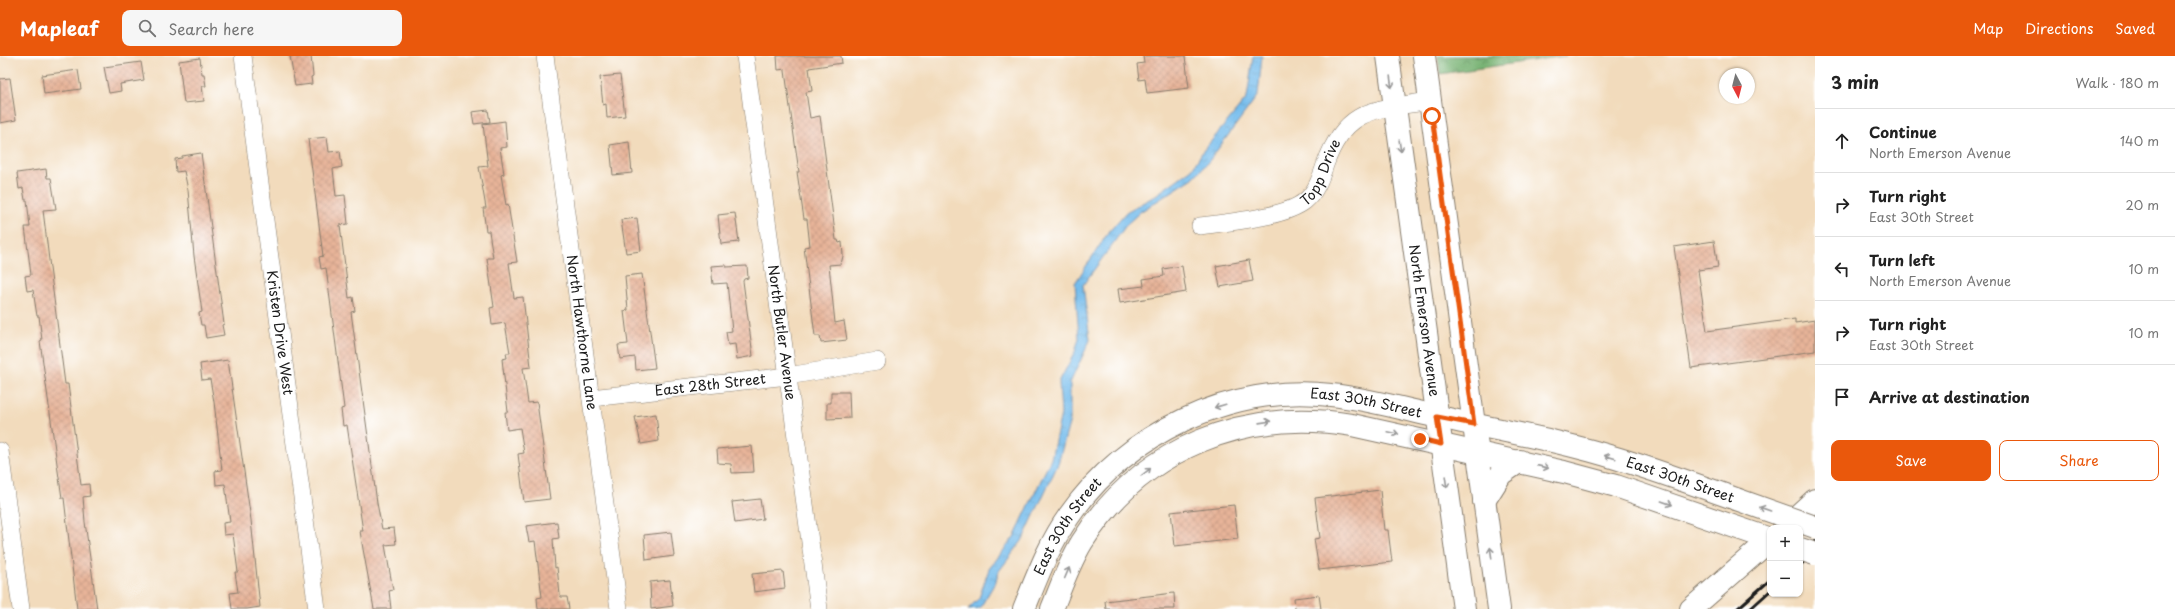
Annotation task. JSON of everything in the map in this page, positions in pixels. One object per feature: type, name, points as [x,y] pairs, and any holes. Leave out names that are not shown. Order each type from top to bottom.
[{"type":"main road","name":"North Emerson Avenue","points":[[1388,56],[1464,609]]},
{"type":"main road","points":[[1424,56],[1499,609]]},
{"type":"main road","name":"East 30th Street","points":[[1024,609],[1056,537],[1086,493],[1103,475],[1129,453],[1167,428],[1190,417],[1235,402],[1293,394],[1341,396],[1474,424],[1619,459],[1815,526]]},
{"type":"main road","name":"East 30th Street","points":[[1052,609],[1081,543],[1112,503],[1150,469],[1200,441],[1258,423],[1326,420],[1477,452],[1616,486],[1767,538]]},
{"type":"main road","points":[[1484,501],[1501,474],[1520,462]]},
{"type":"main road","points":[[1787,525],[1815,500]]},
{"type":"main road","points":[[1690,609],[1767,542]]},
{"type":"main road","points":[[1803,550],[1815,554]]},
{"type":"street","name":"Kristen Drive West","points":[[243,56],[317,609]]},
{"type":"street","name":"North Hawthorne Lane","points":[[545,56],[619,609]]},
{"type":"street","name":"North Butler Avenue","points":[[746,56],[819,609]]},
{"type":"street","name":"Topp Drive","points":[[1200,226],[1281,212],[1298,206],[1316,189],[1336,138],[1348,124],[1368,112],[1430,101]]},
{"type":"street","name":"East 28th Street","points":[[591,398],[788,376],[877,361]]},
{"type":"street","points":[[0,451],[21,609]]},
{"type":"green space","points":[[1438,56],[1566,56],[1440,74]]},
{"type":"water","points":[[1253,56],[1262,56],[1258,95],[1209,161],[1193,178],[1140,212],[1127,224],[1083,285],[1090,340],[1070,383],[1070,420],[1058,464],[1022,541],[999,571],[996,581],[980,608],[968,609],[979,598],[989,569],[1014,537],[1051,459],[1061,414],[1059,382],[1075,352],[1079,338],[1075,283],[1108,233],[1126,212],[1153,197],[1192,169],[1203,151],[1247,98]]},
{"type":"building","points":[[290,56],[311,56],[313,76],[311,77],[312,84],[295,86]]},
{"type":"building","points":[[777,56],[841,56],[842,63],[809,68],[812,91],[806,92],[810,118],[820,116],[836,240],[838,240],[839,243],[842,242],[843,256],[841,264],[829,265],[835,323],[844,321],[847,340],[821,343],[820,336],[815,336],[804,247],[810,246],[807,219],[804,219],[797,172],[799,172],[785,69],[778,70]]},
{"type":"building","points":[[1143,56],[1185,56],[1189,88],[1147,93],[1145,79],[1139,80],[1137,64],[1144,63]]},
{"type":"building","points":[[200,58],[202,74],[204,74],[206,86],[202,86],[204,101],[184,103],[179,61]]},
{"type":"building","points":[[141,62],[144,80],[120,84],[121,91],[109,93],[104,67]]},
{"type":"building","points":[[78,70],[81,89],[44,94],[42,75]]},
{"type":"building","points":[[620,75],[625,116],[607,118],[606,104],[603,105],[600,77]]},
{"type":"building","points":[[10,78],[16,120],[0,123],[0,79]]},
{"type":"building","points":[[488,110],[490,122],[474,124],[472,112]]},
{"type":"building","points":[[505,121],[507,147],[500,148],[504,174],[501,175],[506,205],[508,204],[517,262],[509,263],[514,298],[523,297],[531,367],[523,368],[528,403],[537,402],[550,499],[524,502],[518,454],[524,453],[520,428],[507,430],[505,412],[508,412],[502,359],[507,358],[506,353],[510,353],[505,323],[492,325],[490,308],[494,307],[487,258],[493,258],[489,231],[486,231],[483,208],[486,208],[479,167],[488,166],[483,124]]},
{"type":"building","points":[[327,137],[329,152],[340,151],[342,167],[333,169],[336,196],[345,195],[348,224],[340,225],[349,298],[353,297],[355,311],[351,312],[377,503],[382,529],[394,528],[396,544],[385,545],[393,590],[389,591],[391,609],[374,609],[360,531],[363,531],[347,425],[343,426],[341,409],[344,408],[326,268],[321,269],[319,257],[323,256],[308,139]]},
{"type":"building","points":[[629,142],[632,173],[613,175],[610,145]]},
{"type":"building","points":[[201,153],[224,324],[222,325],[224,335],[206,338],[204,325],[201,325],[199,313],[202,312],[194,256],[188,190],[184,171],[176,172],[175,159],[182,158],[182,156]]},
{"type":"building","points":[[46,169],[47,178],[51,178],[56,209],[43,210],[65,384],[68,384],[81,485],[89,484],[90,496],[83,497],[97,609],[77,609],[64,498],[62,498],[40,341],[42,340],[39,316],[37,316],[33,290],[27,291],[25,276],[31,275],[25,227],[30,227],[27,200],[25,200],[23,188],[19,189],[17,173]]},
{"type":"building","points":[[735,213],[739,242],[721,244],[718,215]]},
{"type":"building","points":[[637,218],[641,251],[626,253],[621,220]]},
{"type":"building","points":[[1714,241],[1718,267],[1698,270],[1707,331],[1795,319],[1795,323],[1815,320],[1815,351],[1691,368],[1674,247]]},
{"type":"building","points":[[1249,260],[1253,281],[1220,287],[1216,266]]},
{"type":"building","points":[[726,265],[726,267],[747,266],[748,278],[744,279],[743,281],[753,356],[737,359],[735,344],[728,345],[726,332],[732,331],[727,283],[713,284],[711,266]]},
{"type":"building","points":[[1182,266],[1186,292],[1120,303],[1118,289],[1144,286],[1143,279],[1164,276],[1163,269]]},
{"type":"building","points":[[642,274],[655,368],[636,370],[635,357],[620,359],[618,345],[628,344],[624,311],[628,310],[625,276]]},
{"type":"building","points":[[228,360],[251,520],[260,607],[247,609],[232,609],[230,593],[238,592],[235,572],[238,572],[233,534],[224,535],[223,523],[230,522],[225,484],[216,485],[215,471],[222,470],[210,379],[202,380],[200,364]]},
{"type":"building","points":[[831,392],[849,392],[850,418],[827,419],[827,403],[831,403]]},
{"type":"building","points":[[656,414],[659,441],[641,444],[635,417]]},
{"type":"building","points":[[752,446],[754,472],[732,473],[731,464],[718,463],[717,449]]},
{"type":"building","points":[[1380,490],[1384,530],[1388,530],[1392,562],[1319,570],[1314,539],[1320,538],[1315,498]]},
{"type":"building","points":[[760,499],[763,519],[735,523],[732,502]]},
{"type":"building","points":[[1234,505],[1238,539],[1175,546],[1171,512]]},
{"type":"building","points":[[557,522],[559,538],[553,539],[555,568],[557,567],[560,595],[561,597],[567,597],[569,609],[538,609],[537,598],[542,597],[535,541],[529,542],[526,526]]},
{"type":"building","points":[[671,532],[674,556],[646,560],[644,535]]},
{"type":"building","points":[[783,571],[785,588],[754,592],[752,574]]},
{"type":"building","points":[[670,580],[673,606],[651,609],[650,582]]},
{"type":"building","points":[[1174,593],[1175,609],[1106,609],[1105,601]]},
{"type":"building","points":[[1319,595],[1321,609],[1295,609],[1294,598]]},
{"type":"railway","points":[[1803,551],[1815,541]]},
{"type":"railway","points":[[1803,562],[1815,552]]},
{"type":"railway","points":[[1737,609],[1767,583]]},
{"type":"railway","points":[[1750,609],[1767,594]]},
{"type":"route","points":[[1420,439],[1441,444],[1437,417],[1474,424],[1432,116]]}]
